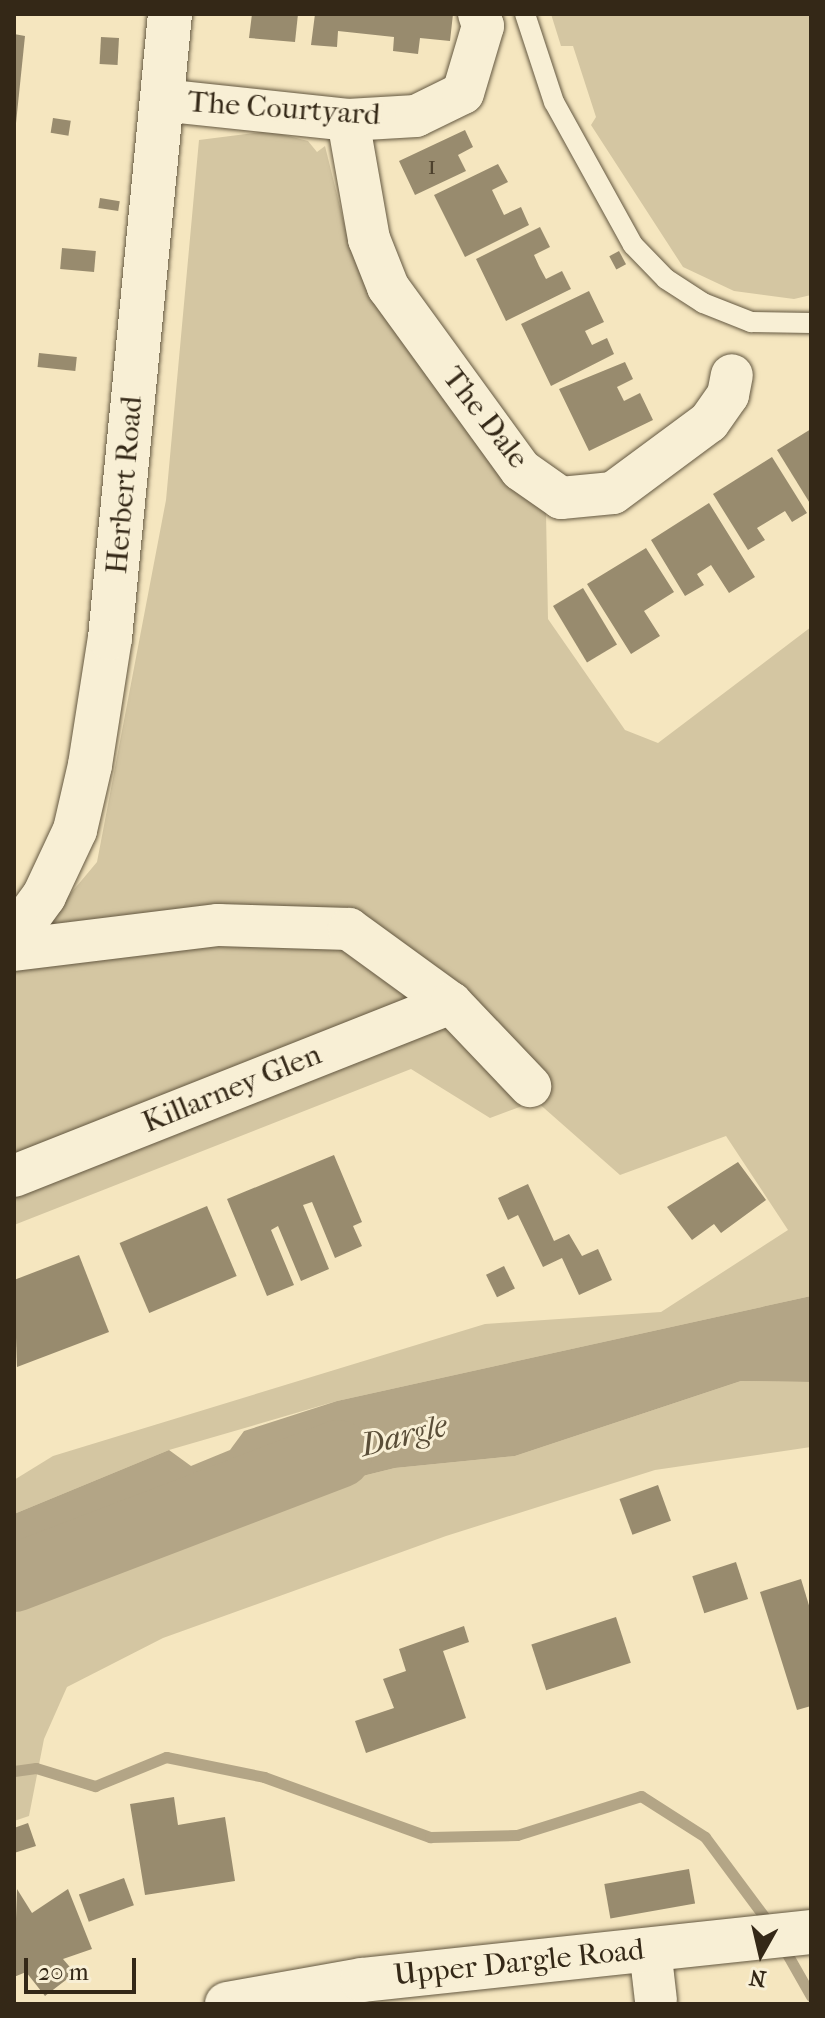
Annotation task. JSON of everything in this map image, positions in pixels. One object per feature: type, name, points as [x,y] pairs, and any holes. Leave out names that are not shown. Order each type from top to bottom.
[{"type":"street","name":"Herbert Road","points":[[14,937],[44,896],[75,830],[90,765],[110,638],[170,14]]},
{"type":"street","name":"The Courtyard","points":[[161,100],[348,120],[416,116],[463,93],[483,26],[479,14]]},
{"type":"street","name":"The Dale","points":[[348,120],[369,239],[388,287],[521,470],[561,498],[613,493],[709,422],[728,395],[732,375]]},
{"type":"street","points":[[14,950],[218,925],[349,929],[451,1003],[530,1086]]},
{"type":"street","name":"Killarney Glen","points":[[14,1176],[451,1003]]},
{"type":"street","name":"Upper Dargle Road","points":[[227,2004],[362,1980],[786,1935]]},
{"type":"street","points":[[650,1949],[656,2001]]},
{"type":"lane","points":[[525,14],[554,102],[633,245],[666,279],[703,303],[751,322],[811,323]]},
{"type":"shaded area","points":[[551,14],[811,14],[811,295],[794,299],[734,291],[683,267],[591,125],[596,117],[573,46],[561,46]]},
{"type":"shaded area","points":[[269,131],[308,141],[317,152],[325,146],[350,247],[506,470],[546,513],[548,619],[625,730],[658,743],[811,627],[811,1296],[337,1401],[169,1450],[14,1514],[14,1480],[53,1456],[485,1324],[661,1312],[788,1230],[726,1136],[620,1175],[536,1101],[490,1118],[411,1069],[14,1225],[14,961],[97,862],[166,500],[199,140]]},
{"type":"shaded area","points":[[741,1381],[811,1382],[811,1447],[655,1470],[446,1536],[163,1638],[67,1687],[44,1739],[29,1816],[14,1821],[14,1605],[41,1588],[290,1494],[395,1468],[515,1456]]},
{"type":"water","points":[[811,1296],[811,1382],[741,1381],[515,1456],[395,1468],[290,1494],[226,1485],[188,1534],[41,1588],[14,1605],[14,1514],[169,1450],[191,1466],[230,1450],[244,1431],[337,1401]]},
{"type":"building","points":[[252,14],[298,14],[295,42],[249,38]]},
{"type":"building","points":[[315,14],[453,14],[450,41],[420,38],[418,54],[393,51],[394,37],[338,31],[337,47],[311,45]]},
{"type":"building","points":[[14,34],[25,36],[16,123],[14,123]]},
{"type":"building","points":[[101,37],[119,38],[118,65],[100,64]]},
{"type":"building","points":[[53,118],[71,121],[68,136],[51,133]]},
{"type":"building","points":[[465,130],[473,147],[458,155],[466,171],[415,195],[399,161]]},
{"type":"building","points":[[498,164],[508,182],[492,190],[504,215],[521,207],[529,225],[465,257],[434,195]]},
{"type":"building","points":[[100,198],[120,201],[118,211],[98,208]]},
{"type":"building","points":[[540,227],[550,247],[534,255],[539,266],[546,279],[562,271],[571,289],[506,321],[476,259]]},
{"type":"building","points":[[62,248],[96,251],[94,272],[60,269]]},
{"type":"building","points":[[619,251],[626,264],[616,269],[609,256]]},
{"type":"building","points":[[589,291],[604,322],[585,331],[592,345],[607,338],[614,354],[551,386],[521,324]]},
{"type":"building","points":[[39,353],[77,357],[75,371],[38,367]]},
{"type":"building","points":[[625,362],[633,379],[617,387],[624,401],[640,393],[653,420],[589,451],[559,389]]},
{"type":"building","points":[[811,429],[811,505],[777,450]]},
{"type":"building","points":[[772,457],[807,513],[792,522],[785,511],[757,528],[765,540],[748,550],[713,494]]},
{"type":"building","points":[[709,503],[755,577],[729,593],[711,565],[697,574],[704,585],[685,596],[651,540]]},
{"type":"building","points":[[646,548],[674,592],[644,611],[660,636],[631,654],[587,584]]},
{"type":"building","points":[[583,588],[617,645],[587,663],[553,606]]},
{"type":"building","points":[[334,1155],[362,1222],[353,1226],[362,1246],[335,1258],[312,1202],[303,1205],[329,1269],[301,1281],[278,1226],[271,1230],[294,1285],[267,1296],[227,1199]]},
{"type":"building","points":[[738,1162],[766,1200],[721,1233],[714,1224],[692,1240],[667,1207]]},
{"type":"building","points":[[528,1184],[554,1241],[569,1234],[582,1256],[598,1249],[612,1280],[579,1295],[562,1258],[543,1267],[518,1215],[508,1220],[498,1198]]},
{"type":"building","points":[[207,1206],[237,1276],[149,1313],[120,1243]]},
{"type":"building","points":[[79,1255],[109,1332],[17,1367],[14,1280]]},
{"type":"building","points":[[504,1266],[515,1288],[497,1297],[486,1275]]},
{"type":"building","points":[[658,1485],[671,1521],[632,1535],[619,1499]]},
{"type":"building","points":[[736,1562],[748,1599],[704,1613],[692,1576]]},
{"type":"building","points":[[801,1579],[811,1612],[811,1706],[797,1710],[760,1592]]},
{"type":"building","points":[[616,1617],[631,1663],[546,1690],[531,1645]]},
{"type":"building","points":[[464,1626],[469,1642],[443,1651],[466,1718],[366,1753],[355,1721],[394,1708],[383,1679],[406,1671],[399,1649]]},
{"type":"building","points":[[174,1797],[178,1825],[225,1817],[235,1881],[145,1895],[130,1804]]},
{"type":"building","points":[[28,1823],[36,1846],[14,1853],[14,1828]]},
{"type":"building","points":[[689,1869],[695,1903],[610,1918],[604,1884]]},
{"type":"building","points":[[124,1878],[134,1905],[89,1922],[79,1894]]},
{"type":"building","points":[[17,1889],[32,1913],[68,1889],[92,1949],[63,1959],[75,1973],[45,1996],[26,1972],[14,1977]]},
{"type":"waterway","name":"Dargle","points":[[14,1578],[338,1454]]},
{"type":"waterway","points":[[14,1771],[36,1768],[95,1786],[166,1757],[264,1777],[430,1837],[517,1835],[641,1796],[705,1837],[771,1926]]},
{"type":"waterway","points":[[782,1945],[811,1996]]}]
